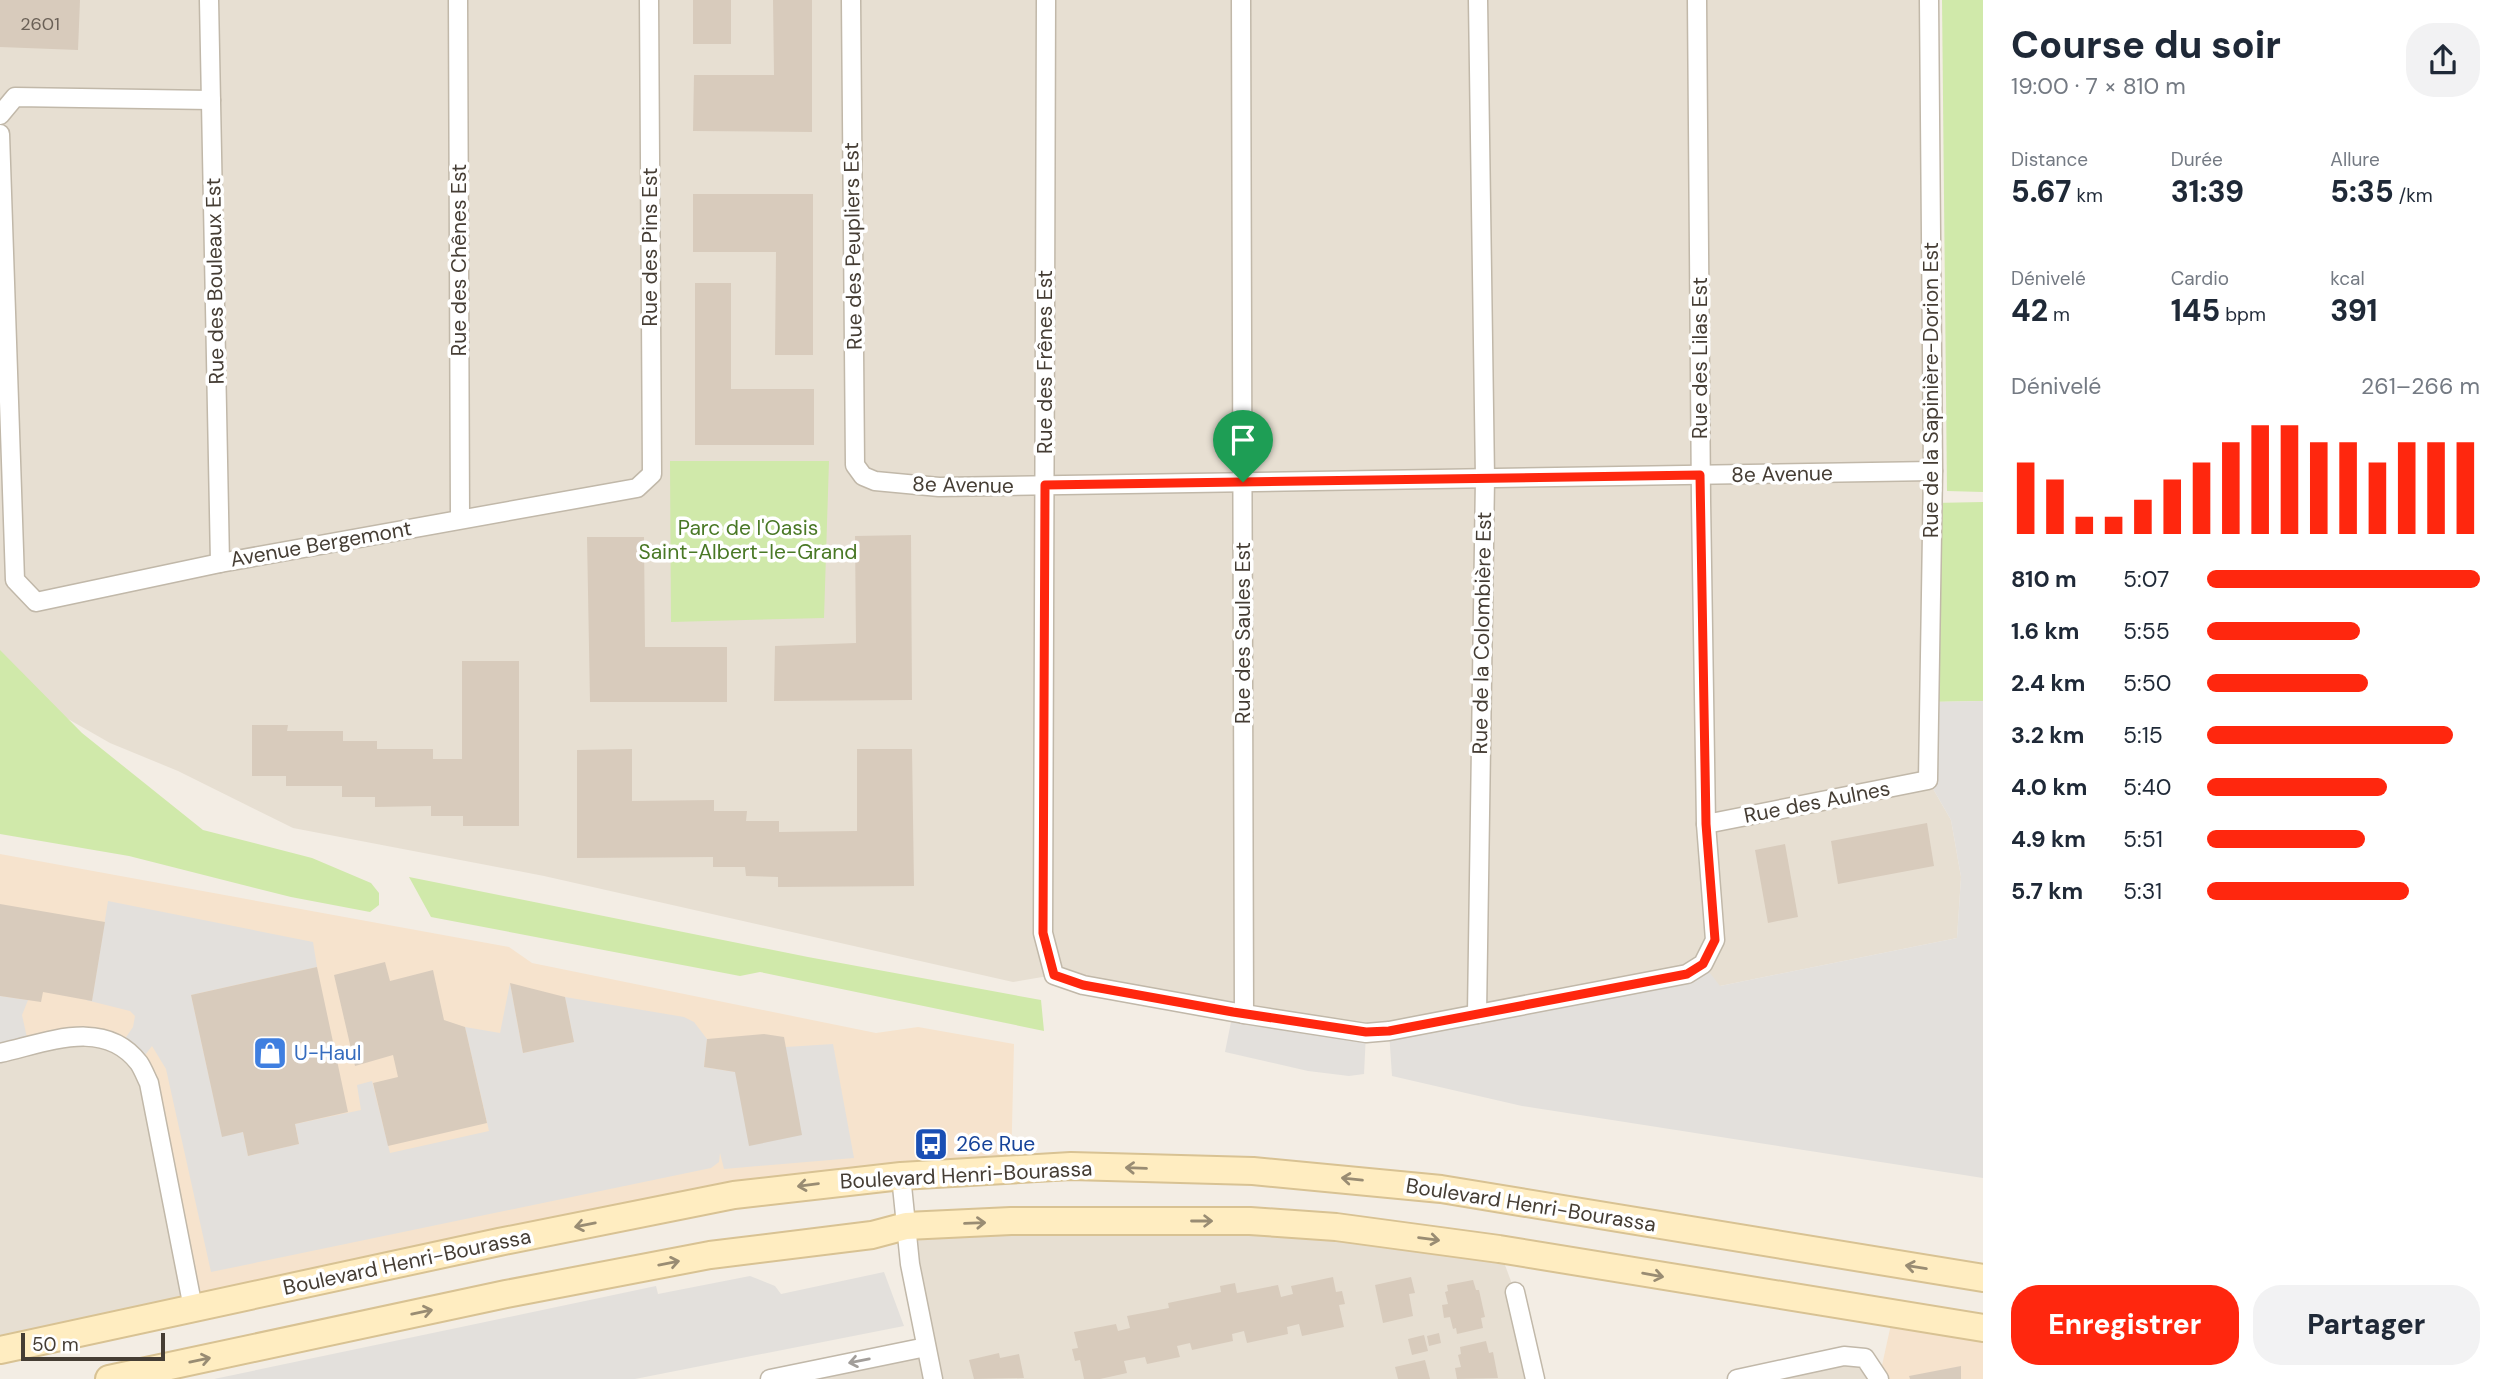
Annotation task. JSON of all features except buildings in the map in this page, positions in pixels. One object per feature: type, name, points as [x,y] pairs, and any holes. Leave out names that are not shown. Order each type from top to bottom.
[{"type":"main road","name":"Boulevard Henri-Bourassa","points":[[0,1350],[499,1242],[734,1195],[901,1176],[1071,1166],[1253,1171],[1353,1179],[1510,1199],[1983,1278]]},
{"type":"main road","points":[[109,1379],[506,1294],[710,1255],[872,1235],[906,1226],[1075,1220],[1250,1221],[1336,1227],[1499,1249],[1983,1328]]},
{"type":"street","name":"Rue des Bouleaux Est","points":[[209,0],[220,563]]},
{"type":"street","name":"Rue des Chênes Est","points":[[458,0],[460,519]]},
{"type":"street","name":"Rue des Pins Est","points":[[638,488],[652,474],[649,0]]},
{"type":"street","name":"Rue des Peupliers Est","points":[[850,0],[855,465],[863,476],[875,481]]},
{"type":"street","name":"Rue des Frênes Est","points":[[1046,0],[1043,933],[1054,975],[1083,985],[1244,1014]]},
{"type":"street","name":"Rue des Saules Est","points":[[1241,0],[1244,1014]]},
{"type":"street","name":"Rue de la Colombière Est","points":[[1477,1014],[1485,478],[1478,0]]},
{"type":"street","name":"Rue des Lilas Est","points":[[1477,1014],[1687,974],[1703,964],[1715,940],[1706,824],[1700,475],[1698,0]]},
{"type":"street","name":"Rue de la Sapinière-Dorion Est","points":[[1928,780],[1933,471],[1929,0]]},
{"type":"street","points":[[0,115],[15,97],[211,100]]},
{"type":"street","name":"Avenue Bergemont","points":[[0,134],[15,580],[36,602],[220,563],[638,488]]},
{"type":"street","name":"8e Avenue","points":[[875,481],[939,487],[1933,471]]},
{"type":"street","name":"Rue des Aulnes","points":[[1706,824],[1928,780]]},
{"type":"street","points":[[1244,1014],[1366,1032],[1389,1031],[1477,1014]]},
{"type":"street","points":[[0,1053],[79,1035],[103,1038],[120,1046],[139,1063],[149,1083],[193,1308]]},
{"type":"street","points":[[901,1176],[910,1264],[933,1379]]},
{"type":"street","points":[[1515,1292],[1535,1379]]},
{"type":"street","points":[[771,1379],[926,1347]]},
{"type":"street","points":[[1737,1379],[1844,1356],[1865,1358],[1879,1379]]},
{"type":"shaded area","points":[[0,0],[1929,0],[1928,780],[1951,820],[1961,877],[1957,938],[1720,986],[1389,1031],[1054,975],[1013,982],[544,876],[293,828],[178,771],[110,743],[12,687],[0,674]]},
{"type":"shaded area","points":[[1983,701],[1983,1178],[1522,1106],[1392,1076],[1389,1031],[1703,964],[1720,986],[1957,938],[1961,877],[1951,820],[1928,780],[1929,702]]},
{"type":"shaded area","points":[[0,854],[509,947],[532,963],[876,1033],[918,1027],[1014,1044],[1011,1168],[878,1178],[193,1308],[149,1083],[103,1038],[0,1053]]},
{"type":"shaded area","points":[[108,901],[313,942],[317,967],[191,995],[222,1136],[243,1132],[248,1156],[299,1144],[295,1124],[361,1110],[357,1085],[372,1081],[390,1153],[489,1131],[465,1027],[500,1033],[510,983],[523,1053],[574,1042],[565,997],[684,1017],[694,1022],[707,1039],[704,1067],[735,1072],[786,1047],[833,1044],[854,1158],[724,1169],[720,1153],[719,1162],[711,1168],[211,1272],[166,1069],[152,1046],[139,1063],[120,1046],[133,1027],[135,1016],[130,1011],[86,1000],[92,1000]]},
{"type":"shaded area","points":[[0,996],[28,1000],[22,1015],[29,1047],[0,1053]]},
{"type":"shaded area","points":[[1233,1012],[1366,1033],[1364,1074],[1349,1076],[1308,1071],[1225,1052]]},
{"type":"shaded area","points":[[79,1035],[139,1063],[193,1308],[0,1350],[0,1053]]},
{"type":"shaded area","points":[[1075,1220],[1499,1249],[1515,1292],[1535,1379],[791,1379],[927,1350],[906,1226]]},
{"type":"shaded area","points":[[884,1272],[904,1326],[635,1379],[214,1379],[656,1286],[658,1294],[750,1276],[775,1286],[781,1294]]},
{"type":"shaded area","points":[[1893,1315],[1983,1328],[1983,1379],[1879,1379]]},
{"type":"shaded area","points":[[1865,1358],[1879,1379],[1737,1379]]},
{"type":"green space","points":[[1942,0],[1983,0],[1983,492],[1947,491]]},
{"type":"green space","name":"Parc de l'Oasis Saint-Albert-le-Grand","points":[[670,461],[829,461],[824,618],[671,622]]},
{"type":"green space","points":[[1983,502],[1983,701],[1929,702],[1933,503]]},
{"type":"green space","points":[[0,650],[82,733],[203,830],[312,858],[371,883],[379,893],[379,905],[370,912],[291,897],[129,856],[0,834]]},
{"type":"green space","points":[[409,877],[808,957],[1041,1000],[1044,1031],[760,972],[740,976],[431,917]]},
{"type":"place","name":"U-Haul","points":[[270,1053]]},
{"type":"place","name":"26e Rue","points":[[931,1144]]},
{"type":"route","points":[[1700,475],[1706,824],[1715,940],[1703,964],[1687,974],[1389,1031],[1366,1032],[1083,985],[1054,975],[1043,933],[1045,485],[1243,482],[1700,475]]}]
